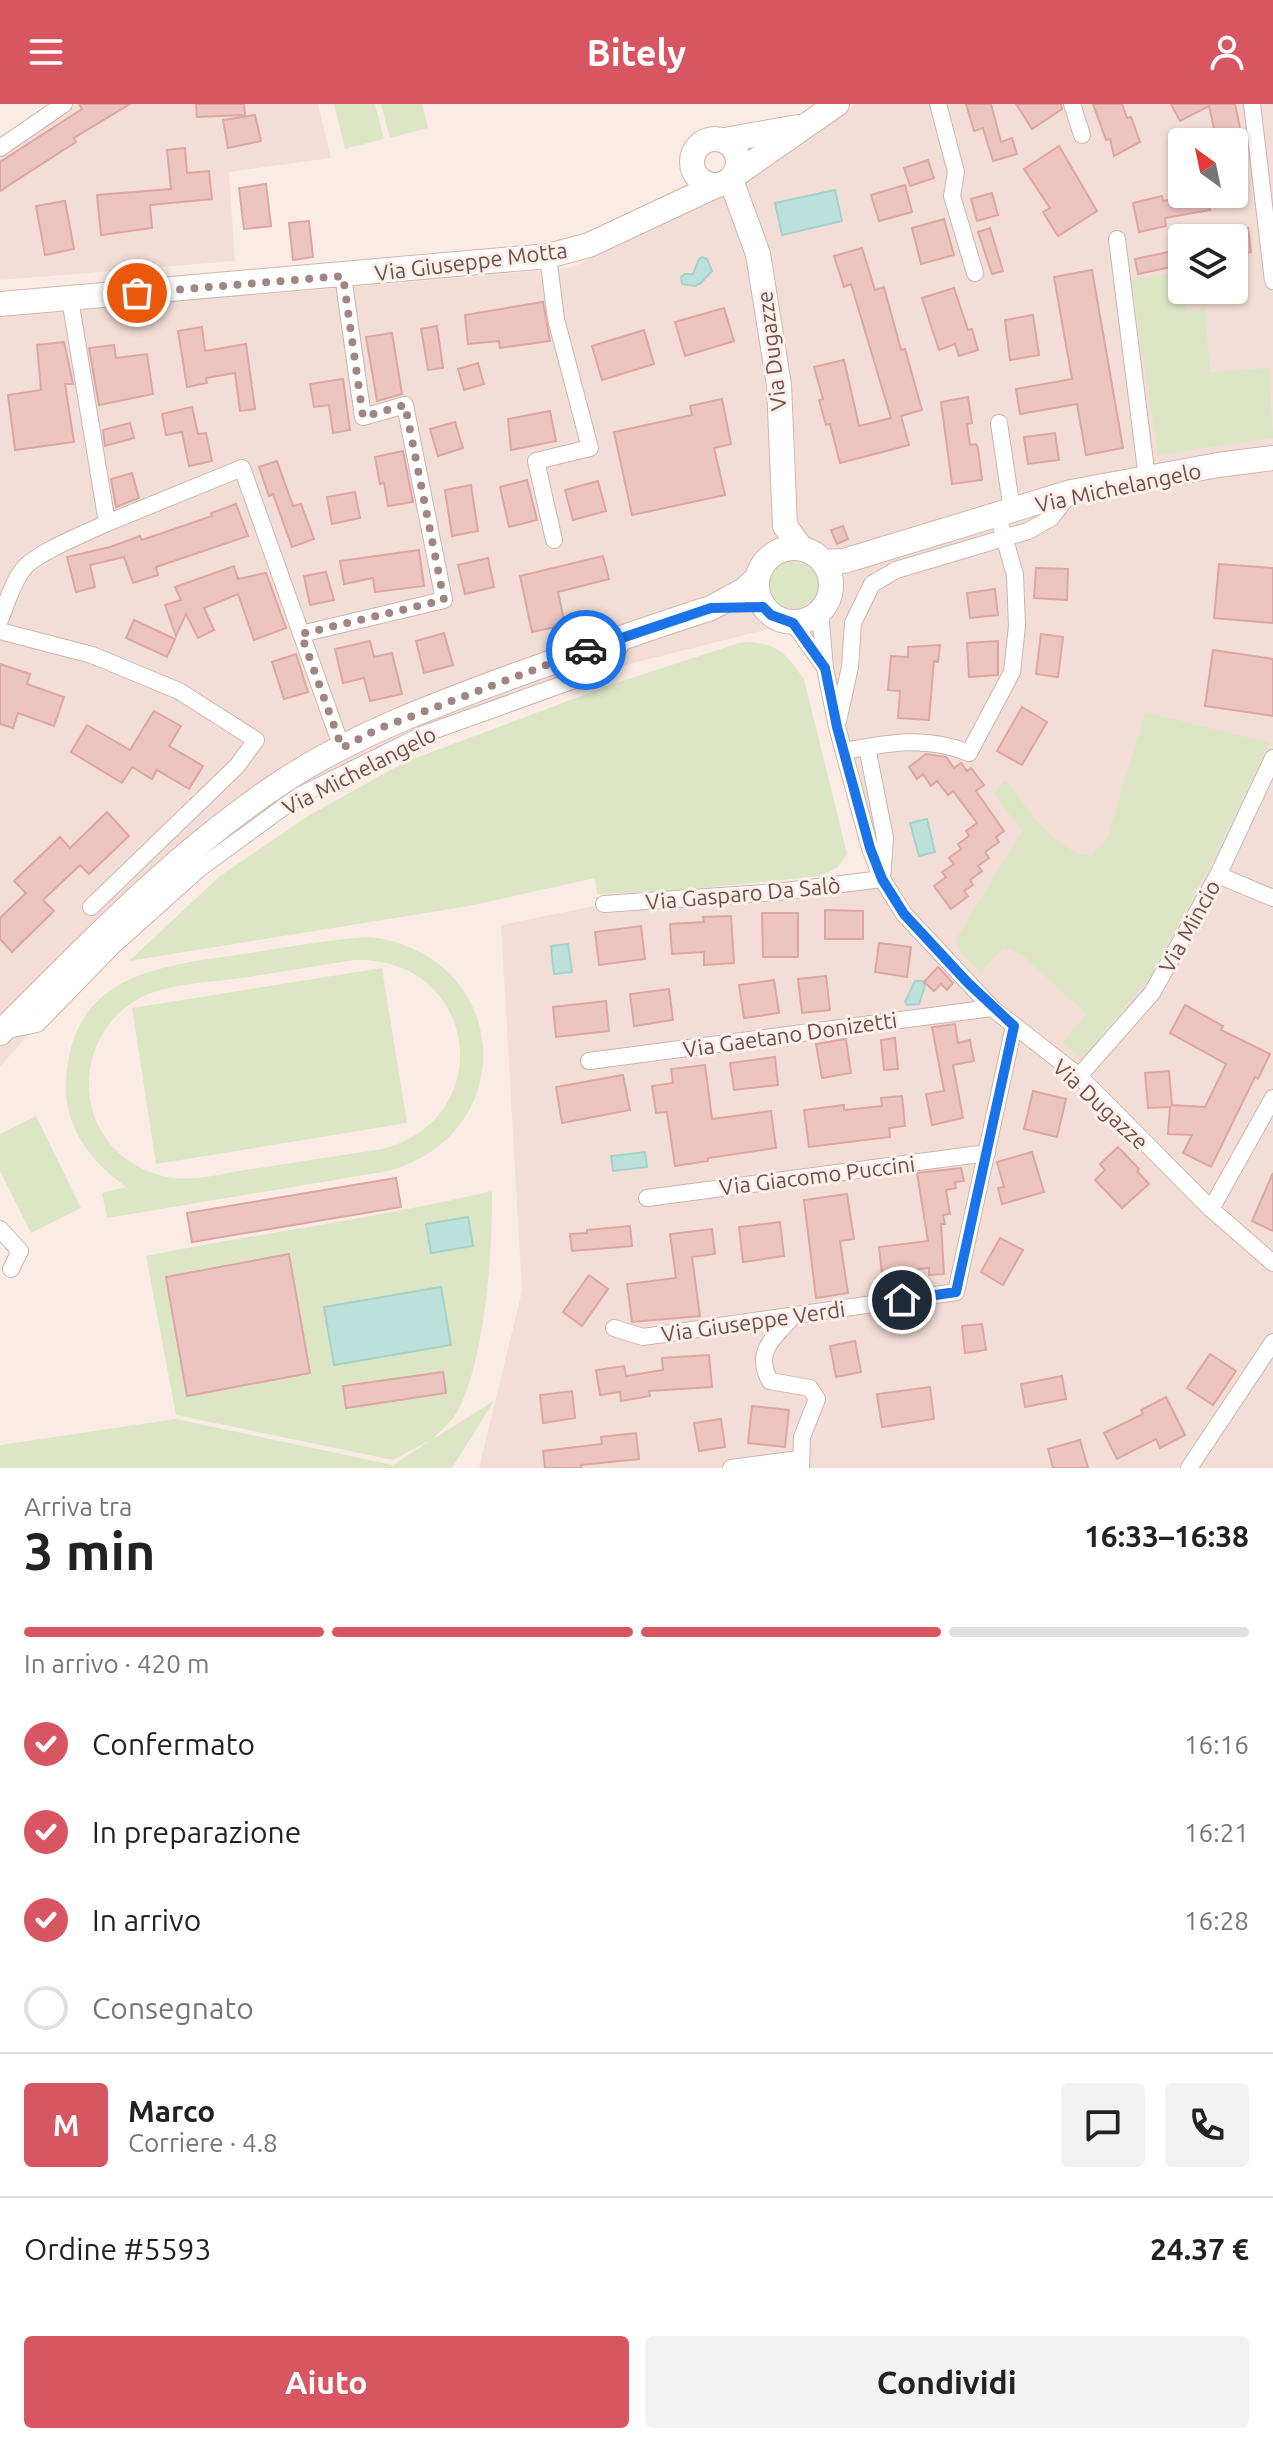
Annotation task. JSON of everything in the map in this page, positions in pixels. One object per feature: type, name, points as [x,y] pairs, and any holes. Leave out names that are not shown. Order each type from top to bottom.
[{"type":"street","points":[[0,148],[64,104]]},
{"type":"street","name":"Via Giuseppe Motta","points":[[0,304],[548,256],[589,245],[725,181],[837,104]]},
{"type":"street","points":[[938,104],[956,172],[952,196],[975,273]]},
{"type":"street","points":[[1072,104],[1082,135]]},
{"type":"street","points":[[1252,104],[1268,188],[1273,281]]},
{"type":"street","name":"Via Giuseppe Motta","points":[[650,217],[678,185],[695,150],[703,142],[805,125]]},
{"type":"street","points":[[692,161],[697,177],[725,181],[738,168],[738,155],[725,140]]},
{"type":"street","name":"Via Dugazze","points":[[725,181],[742,210],[758,254],[779,385],[785,526],[801,548]]},
{"type":"street","points":[[1117,239],[1147,478]]},
{"type":"street","points":[[548,256],[556,319],[590,448],[536,461],[554,540]]},
{"type":"street","points":[[301,634],[444,600],[405,405],[363,417],[343,276]]},
{"type":"street","points":[[70,299],[107,523]]},
{"type":"street","points":[[844,751],[896,742],[925,741],[969,753],[1012,672],[1017,626],[1015,575],[1004,521],[999,423]]},
{"type":"street","name":"Via Michelangelo","points":[[823,562],[844,561],[1004,521],[1071,492],[1273,458]]},
{"type":"street","points":[[0,620],[14,584],[34,559],[107,523],[242,468],[342,748]]},
{"type":"street","name":"Via Dugazze","points":[[771,556],[783,496]]},
{"type":"street","name":"Via Dugazze","points":[[837,727],[850,667],[853,623],[872,584],[1004,521]]},
{"type":"street","points":[[790,548],[801,548],[823,562],[831,587],[830,596],[820,612],[812,618],[793,623],[771,615],[763,607],[756,588],[757,578],[764,562],[771,556],[790,548]]},
{"type":"street","name":"Via Michelangelo","points":[[831,587],[874,553]]},
{"type":"street","name":"Via Michelangelo","points":[[1,1032],[97,934],[219,827],[287,779],[378,729],[627,635],[711,608],[744,590],[757,578]]},
{"type":"street","name":"Via Michelangelo","points":[[711,608],[763,607]]},
{"type":"street","name":"Via Dugazze","points":[[820,612],[825,668],[837,727],[870,848],[882,879],[904,914],[992,1008],[1079,1076],[1211,1209],[1273,1263]]},
{"type":"street","name":"Via Dugazze","points":[[793,623],[825,668]]},
{"type":"street","points":[[0,631],[92,655],[179,691],[256,740],[237,766],[91,907]]},
{"type":"street","name":"Via Michelangelo","points":[[1,1032],[37,1024],[114,945],[200,868],[299,796],[424,734],[594,673],[611,661],[627,635]]},
{"type":"street","points":[[867,747],[885,838],[882,879]]},
{"type":"street","name":"Via Mincio","points":[[1079,1076],[1152,993],[1218,875],[1273,758]]},
{"type":"street","points":[[1218,875],[1273,898]]},
{"type":"street","name":"Via Gasparo Da Salò","points":[[604,904],[777,892],[882,879]]},
{"type":"street","name":"Via Gaetano Donizetti","points":[[589,1061],[992,1008]]},
{"type":"street","name":"Via Giuseppe Verdi","points":[[614,1328],[643,1337],[956,1292],[1014,1026]]},
{"type":"street","points":[[1211,1209],[1273,1098]]},
{"type":"street","name":"Via Giacomo Puccini","points":[[647,1198],[987,1153]]},
{"type":"street","points":[[0,1229],[20,1251],[11,1269],[0,1253]]},
{"type":"street","points":[[731,1468],[800,1464],[802,1437],[817,1399],[810,1388],[770,1381],[762,1368],[764,1351],[794,1315]]},
{"type":"street","points":[[1189,1468],[1273,1342]]},
{"type":"shaded area","points":[[77,104],[318,104],[331,158],[229,172],[235,261],[0,280],[0,155]]},
{"type":"shaded area","points":[[856,104],[1273,104],[1273,1468],[479,1468],[522,1291],[501,925],[604,904],[882,879],[825,668],[793,623],[594,673],[424,734],[245,833],[37,1024],[0,1067],[0,317],[570,268],[700,206]]},
{"type":"green space","points":[[334,104],[375,104],[384,139],[345,149]]},
{"type":"green space","points":[[381,104],[422,104],[428,128],[390,138]]},
{"type":"green space","points":[[1168,275],[1168,304],[1187,304],[1188,312],[1205,309],[1210,372],[1269,368],[1273,438],[1158,455],[1131,279]]},
{"type":"green space","points":[[794,560],[811,567],[818,584],[811,601],[794,608],[777,601],[770,584],[777,567]]},
{"type":"green space","points":[[742,642],[763,644],[779,650],[804,679],[847,854],[838,867],[820,876],[673,891],[597,894],[595,878],[469,906],[129,961],[220,876],[308,816],[405,762],[613,684]]},
{"type":"green space","points":[[1145,712],[1270,743],[1215,856],[1152,974],[1082,1060],[1062,1043],[1086,1014],[1021,954],[1003,948],[981,973],[961,954],[956,939],[1022,831],[994,794],[1005,780],[1053,837],[1077,852],[1091,856],[1107,838]]},
{"type":"green space","points":[[370,937],[417,950],[451,976],[474,1009],[483,1046],[479,1085],[462,1121],[432,1151],[388,1171],[107,1218],[102,1193],[126,1187],[101,1166],[82,1142],[74,1128],[66,1097],[72,1044],[85,1016],[104,995],[128,980],[156,970]],"holes":[[[355,960],[396,966],[427,983],[449,1010],[459,1041],[458,1074],[446,1105],[421,1132],[383,1149],[186,1179],[142,1169],[121,1155],[104,1136],[93,1112],[89,1076],[99,1041],[120,1012],[134,1001],[173,987]]]},
{"type":"green space","points":[[382,968],[407,1123],[156,1164],[132,1008]]},
{"type":"green space","points":[[36,1116],[81,1208],[31,1233],[0,1171],[0,1134]]},
{"type":"green space","points":[[492,1191],[489,1275],[473,1370],[454,1417],[433,1439],[494,1401],[452,1468],[0,1468],[0,1445],[176,1419],[393,1465],[431,1440],[393,1460],[176,1415],[146,1256]]},
{"type":"water","points":[[835,190],[842,221],[782,235],[775,203]]},
{"type":"water","points":[[702,257],[707,259],[712,271],[695,286],[682,284],[681,277],[693,274]]},
{"type":"water","points":[[927,819],[935,852],[919,856],[910,823]]},
{"type":"water","points":[[568,944],[572,972],[554,974],[551,946]]},
{"type":"water","points":[[915,981],[923,981],[925,986],[919,1004],[907,1005],[905,1002]]},
{"type":"water","points":[[645,1152],[647,1167],[613,1171],[611,1156]]},
{"type":"water","points":[[468,1217],[473,1246],[431,1253],[426,1224]]},
{"type":"water","points":[[441,1287],[451,1345],[334,1365],[324,1307]]},
{"type":"building","points":[[79,104],[130,104],[74,138],[76,142],[0,191],[0,162],[82,109]]},
{"type":"building","points":[[196,104],[244,104],[245,115],[197,117]]},
{"type":"building","points":[[966,104],[991,104],[1001,142],[1012,138],[1017,154],[993,161],[983,128],[974,131]]},
{"type":"building","points":[[1016,104],[1061,104],[1062,109],[1032,129]]},
{"type":"building","points":[[1093,104],[1122,104],[1127,118],[1131,117],[1140,142],[1114,156],[1110,139],[1106,140]]},
{"type":"building","points":[[1171,104],[1235,104],[1240,128],[1214,128],[1209,106],[1180,121]]},
{"type":"building","points":[[255,115],[261,141],[228,148],[223,120]]},
{"type":"building","points":[[1059,146],[1097,211],[1058,236],[1043,212],[1050,208],[1024,169]]},
{"type":"building","points":[[185,148],[187,173],[209,171],[212,199],[150,205],[152,228],[101,235],[97,195],[171,189],[167,150]]},
{"type":"building","points":[[928,160],[934,178],[910,186],[904,168]]},
{"type":"building","points":[[266,184],[271,226],[244,229],[239,188]]},
{"type":"building","points":[[905,185],[912,212],[879,221],[871,195]]},
{"type":"building","points":[[992,193],[998,215],[977,221],[971,199]]},
{"type":"building","points":[[1162,196],[1163,201],[1168,200],[1168,208],[1210,210],[1165,218],[1166,226],[1139,232],[1133,203]]},
{"type":"building","points":[[65,201],[74,249],[45,255],[36,206]]},
{"type":"building","points":[[944,219],[954,255],[921,264],[912,228]]},
{"type":"building","points":[[309,221],[313,257],[293,260],[289,223]]},
{"type":"building","points":[[990,228],[1003,271],[992,274],[978,232]]},
{"type":"building","points":[[862,248],[875,290],[884,287],[922,410],[901,416],[909,445],[840,463],[830,424],[826,425],[819,400],[823,399],[814,367],[844,360],[859,426],[891,418],[851,284],[844,287],[834,256]]},
{"type":"building","points":[[1168,252],[1168,268],[1138,274],[1135,259]]},
{"type":"building","points":[[1092,270],[1123,448],[1086,455],[1077,404],[1020,414],[1016,389],[1072,379],[1054,277]]},
{"type":"building","points":[[954,288],[978,350],[959,356],[955,344],[939,350],[922,298]]},
{"type":"building","points":[[543,302],[550,341],[500,348],[499,341],[468,344],[465,315]]},
{"type":"building","points":[[724,308],[734,341],[685,356],[675,322]]},
{"type":"building","points":[[1033,315],[1039,355],[1010,360],[1005,320]]},
{"type":"building","points":[[437,326],[443,368],[428,370],[421,329]]},
{"type":"building","points":[[202,327],[205,351],[246,344],[255,409],[240,411],[235,373],[206,378],[207,383],[187,387],[178,331]]},
{"type":"building","points":[[644,330],[654,364],[602,380],[592,346]]},
{"type":"building","points":[[392,333],[402,394],[377,401],[366,337]]},
{"type":"building","points":[[64,342],[73,384],[65,384],[74,442],[15,450],[8,395],[41,390],[37,345]]},
{"type":"building","points":[[114,345],[116,358],[147,354],[153,394],[99,405],[89,348]]},
{"type":"building","points":[[478,363],[484,384],[464,390],[458,369]]},
{"type":"building","points":[[343,379],[350,430],[333,433],[329,405],[314,407],[310,384]]},
{"type":"building","points":[[968,397],[972,423],[967,424],[970,445],[976,444],[978,448],[982,480],[952,484],[941,402]]},
{"type":"building","points":[[722,399],[731,444],[714,448],[725,495],[632,515],[614,432],[692,415],[690,406]]},
{"type":"building","points":[[192,407],[198,434],[206,433],[212,461],[189,466],[182,432],[166,435],[162,414]]},
{"type":"building","points":[[550,411],[556,441],[511,450],[508,419]]},
{"type":"building","points":[[455,422],[463,448],[438,456],[430,429]]},
{"type":"building","points":[[130,423],[134,438],[105,446],[103,430]]},
{"type":"building","points":[[1055,433],[1059,460],[1028,464],[1024,437]]},
{"type":"building","points":[[403,451],[413,502],[388,506],[375,457]]},
{"type":"building","points":[[277,461],[293,506],[301,504],[314,539],[292,547],[273,494],[269,496],[259,467]]},
{"type":"building","points":[[132,473],[139,498],[116,507],[111,479]]},
{"type":"building","points":[[527,480],[537,520],[509,527],[500,487]]},
{"type":"building","points":[[598,481],[606,511],[573,520],[565,490]]},
{"type":"building","points":[[471,485],[478,531],[452,536],[445,490]]},
{"type":"building","points":[[355,492],[360,518],[332,524],[327,497]]},
{"type":"building","points":[[236,504],[248,536],[156,567],[158,575],[133,583],[124,557],[90,565],[95,587],[76,592],[67,557],[140,536],[142,540],[212,516],[211,513]]},
{"type":"building","points":[[843,526],[848,539],[837,544],[831,530]]},
{"type":"building","points":[[419,550],[424,586],[375,592],[373,578],[344,584],[340,561]]},
{"type":"building","points":[[603,556],[609,579],[558,592],[565,625],[532,632],[520,576]]},
{"type":"building","points":[[488,558],[494,587],[465,594],[458,565]]},
{"type":"building","points":[[1219,564],[1273,568],[1273,623],[1214,618]]},
{"type":"building","points":[[234,566],[238,579],[266,573],[286,628],[254,640],[238,594],[204,608],[214,630],[198,638],[186,614],[176,636],[165,605],[181,600],[175,587]]},
{"type":"building","points":[[1036,568],[1068,569],[1067,600],[1034,598]]},
{"type":"building","points":[[326,572],[334,600],[310,605],[304,576]]},
{"type":"building","points":[[995,589],[998,615],[970,618],[967,593]]},
{"type":"building","points":[[134,620],[175,639],[167,657],[126,638]]},
{"type":"building","points":[[444,633],[453,665],[424,673],[416,641]]},
{"type":"building","points":[[1041,634],[1063,637],[1058,677],[1036,674]]},
{"type":"building","points":[[370,641],[374,657],[392,653],[402,694],[370,701],[364,678],[343,683],[335,649]]},
{"type":"building","points":[[998,641],[998,675],[969,677],[967,643]]},
{"type":"building","points":[[940,645],[938,662],[934,661],[929,720],[898,718],[900,691],[888,690],[891,656],[908,657],[908,647]]},
{"type":"building","points":[[1213,650],[1273,659],[1273,716],[1205,706]]},
{"type":"building","points":[[296,654],[308,692],[284,699],[272,662]]},
{"type":"building","points":[[0,664],[30,674],[27,684],[64,697],[54,726],[18,713],[13,728],[0,724]]},
{"type":"building","points":[[1022,707],[1047,722],[1022,765],[997,751]]},
{"type":"building","points":[[154,711],[181,726],[169,746],[203,766],[189,789],[157,770],[152,779],[132,767],[122,783],[71,752],[87,725],[130,750]]},
{"type":"building","points":[[926,754],[946,757],[954,768],[961,763],[967,771],[971,768],[984,785],[976,791],[1004,831],[996,837],[999,842],[985,852],[989,858],[978,866],[982,871],[970,880],[973,885],[964,891],[968,896],[951,909],[934,886],[946,877],[942,872],[954,864],[949,858],[961,849],[958,844],[969,836],[966,831],[977,823],[953,791],[948,795],[937,781],[931,786],[923,774],[917,779],[909,767]]},
{"type":"building","points":[[107,812],[129,836],[89,874],[80,865],[43,900],[54,911],[12,952],[0,939],[0,918],[26,893],[14,881],[60,837],[70,848]]},
{"type":"building","points":[[825,910],[863,911],[863,939],[825,939]]},
{"type":"building","points":[[762,913],[798,913],[798,957],[763,957]]},
{"type":"building","points":[[731,916],[734,963],[704,965],[704,952],[672,954],[670,924],[704,922],[703,917]]},
{"type":"building","points":[[641,926],[645,959],[599,965],[595,932]]},
{"type":"building","points":[[879,943],[911,947],[907,977],[875,972]]},
{"type":"building","points":[[938,967],[953,983],[947,990],[941,984],[934,991],[924,982]]},
{"type":"building","points":[[826,976],[830,1010],[802,1013],[798,979]]},
{"type":"building","points":[[774,980],[779,1013],[744,1018],[739,985]]},
{"type":"building","points":[[669,989],[673,1020],[634,1026],[630,994]]},
{"type":"building","points":[[606,1001],[609,1031],[556,1037],[553,1007]]},
{"type":"building","points":[[1185,1005],[1223,1026],[1221,1030],[1270,1054],[1258,1079],[1255,1077],[1211,1167],[1183,1153],[1192,1135],[1168,1134],[1170,1107],[1148,1108],[1145,1073],[1169,1071],[1172,1105],[1205,1107],[1226,1064],[1170,1033]]},
{"type":"building","points":[[955,1024],[958,1043],[970,1040],[974,1061],[953,1065],[963,1118],[932,1125],[926,1094],[944,1091],[932,1027]]},
{"type":"building","points":[[895,1038],[898,1069],[884,1070],[881,1040]]},
{"type":"building","points":[[846,1039],[851,1073],[822,1078],[816,1044]]},
{"type":"building","points":[[775,1057],[778,1085],[734,1090],[730,1063]]},
{"type":"building","points":[[705,1065],[712,1119],[771,1111],[776,1148],[675,1166],[667,1112],[656,1113],[652,1086],[673,1083],[671,1069]]},
{"type":"building","points":[[623,1075],[630,1110],[562,1123],[556,1087]]},
{"type":"building","points":[[1033,1091],[1066,1099],[1057,1137],[1024,1129]]},
{"type":"building","points":[[902,1096],[905,1126],[889,1128],[890,1137],[809,1147],[804,1110],[844,1105],[844,1110],[882,1106],[881,1098]]},
{"type":"building","points":[[1118,1147],[1149,1184],[1122,1208],[1095,1180],[1105,1170],[1100,1164]]},
{"type":"building","points":[[1032,1152],[1044,1192],[1002,1204],[998,1188],[1004,1187],[997,1162]]},
{"type":"building","points":[[961,1168],[964,1181],[955,1182],[956,1188],[946,1190],[950,1214],[943,1215],[945,1224],[941,1224],[944,1274],[929,1275],[929,1268],[882,1274],[879,1247],[928,1241],[917,1173]]},
{"type":"building","points":[[1273,1173],[1273,1231],[1252,1221]]},
{"type":"building","points":[[396,1178],[401,1207],[192,1242],[187,1213]]},
{"type":"building","points":[[847,1194],[854,1239],[840,1241],[848,1293],[816,1298],[804,1200]]},
{"type":"building","points":[[780,1222],[784,1256],[743,1262],[739,1227]]},
{"type":"building","points":[[630,1226],[632,1246],[572,1251],[570,1234]]},
{"type":"building","points":[[712,1229],[715,1254],[692,1257],[700,1316],[632,1322],[627,1284],[676,1278],[670,1234]]},
{"type":"building","points":[[1000,1238],[1023,1250],[1003,1285],[981,1272]]},
{"type":"building","points":[[289,1254],[310,1373],[187,1396],[166,1277]]},
{"type":"building","points":[[589,1275],[608,1289],[582,1326],[563,1312]]},
{"type":"building","points":[[982,1324],[986,1350],[965,1353],[962,1326]]},
{"type":"building","points":[[855,1341],[861,1372],[836,1377],[830,1346]]},
{"type":"building","points":[[1210,1354],[1236,1371],[1213,1405],[1187,1388]]},
{"type":"building","points":[[709,1355],[712,1387],[649,1391],[650,1396],[621,1401],[620,1392],[600,1395],[596,1370],[624,1366],[626,1376],[663,1370],[662,1358]]},
{"type":"building","points":[[443,1372],[446,1393],[346,1408],[343,1386]]},
{"type":"building","points":[[1062,1376],[1066,1399],[1025,1407],[1021,1384]]},
{"type":"building","points":[[930,1387],[934,1419],[882,1427],[877,1394]]},
{"type":"building","points":[[572,1391],[575,1418],[543,1423],[540,1395]]},
{"type":"building","points":[[1166,1397],[1185,1435],[1160,1448],[1156,1439],[1117,1459],[1104,1433],[1143,1414],[1141,1410]]},
{"type":"building","points":[[752,1406],[789,1410],[785,1447],[748,1443]]},
{"type":"building","points":[[721,1419],[725,1447],[699,1451],[694,1423]]},
{"type":"building","points":[[636,1433],[639,1459],[581,1465],[581,1468],[545,1468],[543,1451],[602,1444],[601,1437]]},
{"type":"building","points":[[1080,1440],[1088,1468],[1053,1468],[1048,1449]]},
{"type":"way so far","points":[[137,293],[343,276],[363,417],[405,405],[444,600],[301,634],[342,748],[378,729],[586,650]]},
{"type":"route","points":[[586,650],[711,608],[763,607],[781,621],[793,623],[825,668],[837,727],[870,848],[882,879],[904,914],[992,1008],[1014,1026],[956,1292],[902,1300]]}]
